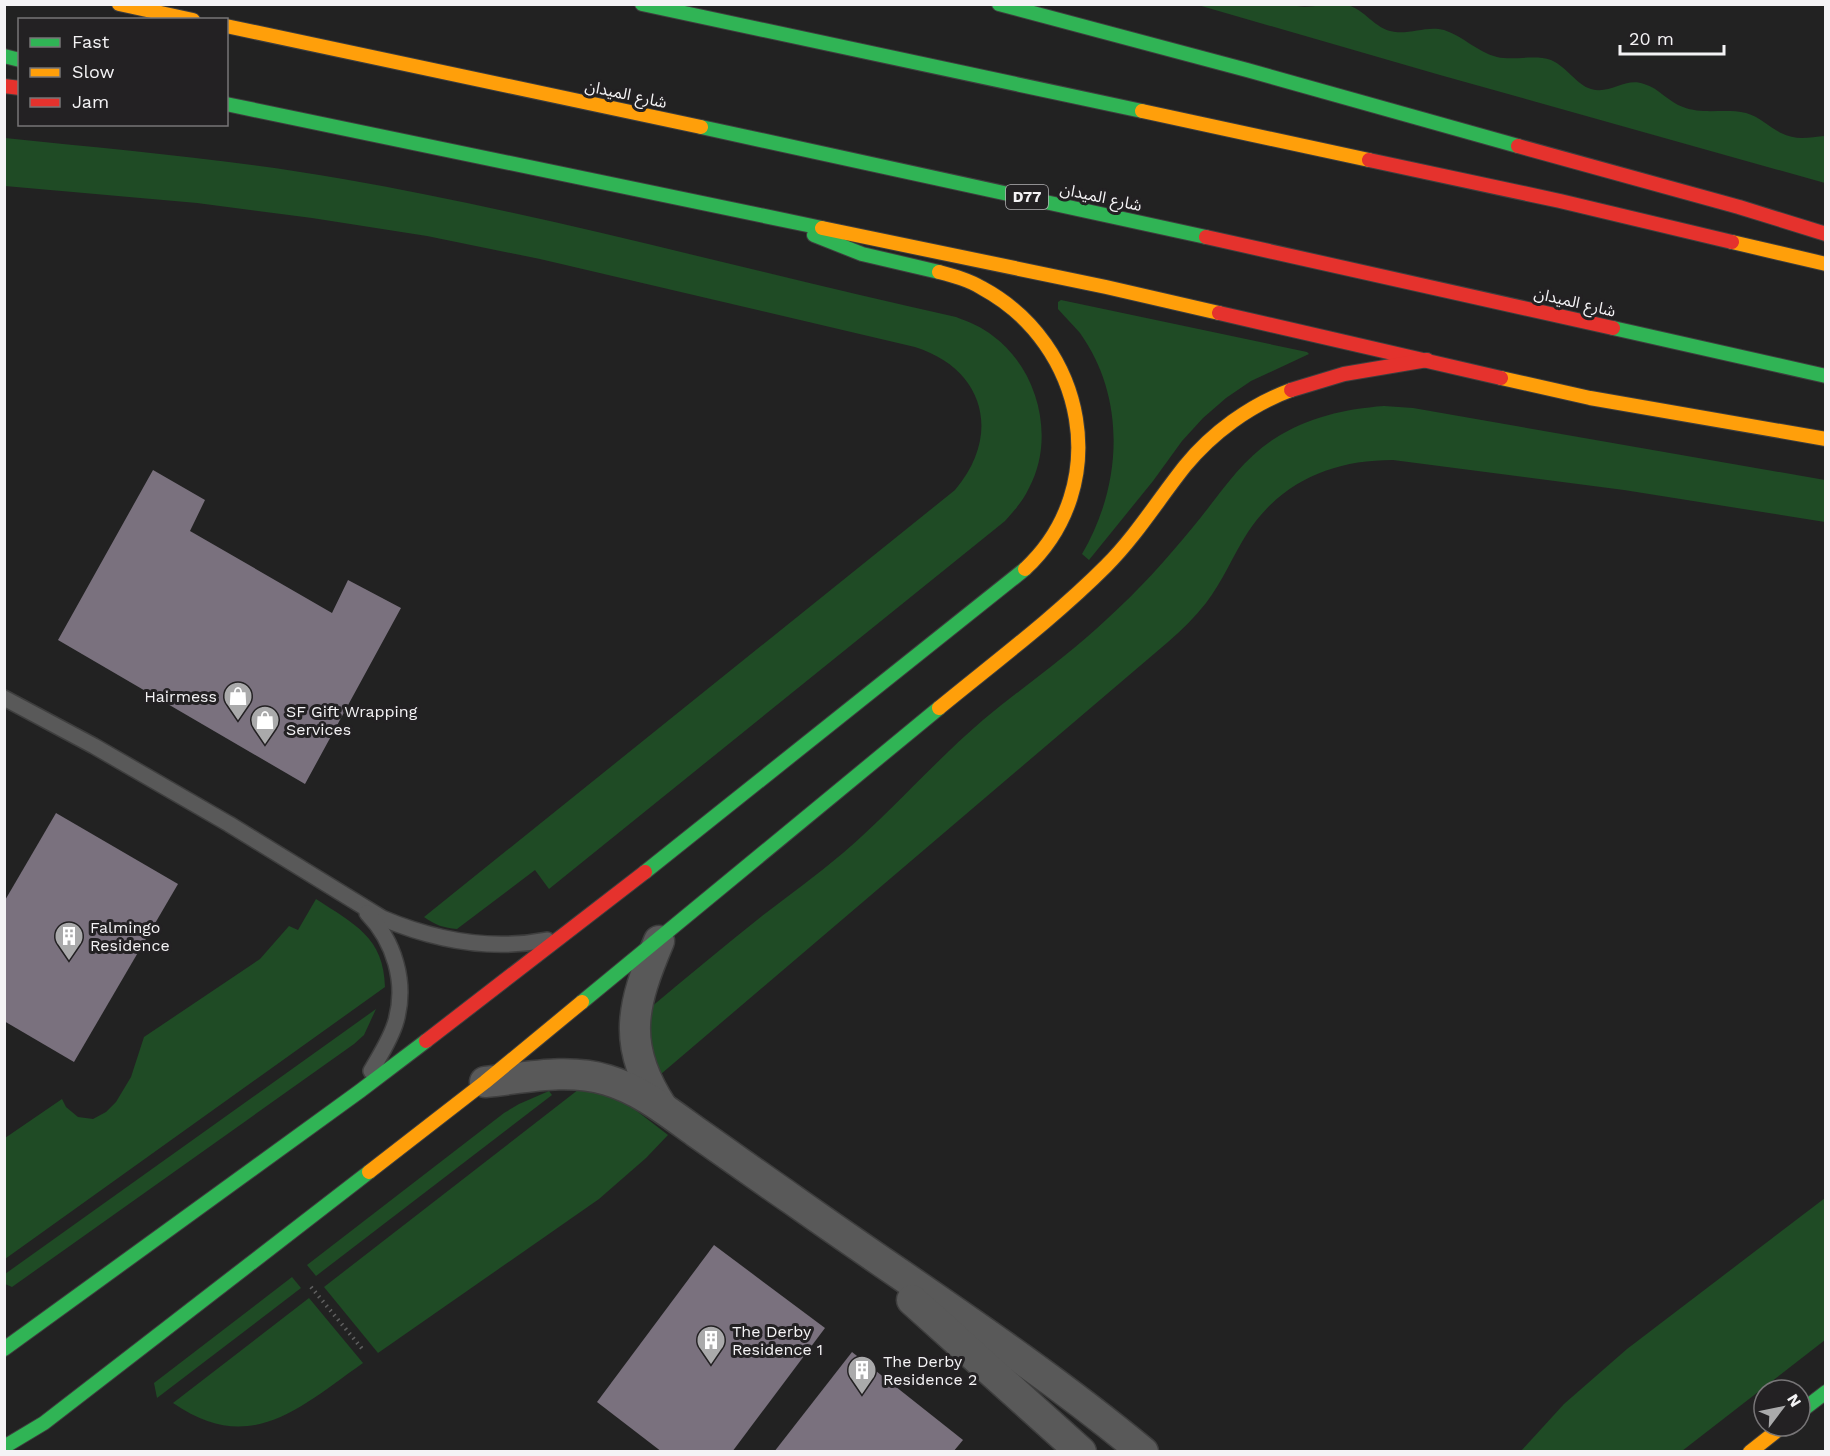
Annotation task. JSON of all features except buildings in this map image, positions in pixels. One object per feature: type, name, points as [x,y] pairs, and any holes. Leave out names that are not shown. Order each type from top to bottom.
[{"type":"main road","points":[[119,4],[184,18]]},
{"type":"main road","points":[[642,4],[1560,201],[1826,264]]},
{"type":"main road","points":[[999,4],[1247,70],[1826,234]]},
{"type":"main road","name":"شارع الميدان","points":[[228,26],[806,149],[1826,375]]},
{"type":"main road","points":[[228,104],[1094,285],[1590,398],[1826,440]]},
{"type":"main road","points":[[4,1349],[360,1091],[564,936],[1027,568],[1044,549],[1069,504],[1076,479],[1079,428],[1066,378],[1055,355],[1040,334],[1023,315],[980,287],[956,278],[851,250],[782,220]]},
{"type":"main road","points":[[4,1447],[44,1423],[485,1082],[659,941],[1021,640],[1062,609],[1100,573],[1134,535],[1186,465],[1210,440],[1236,419],[1266,401],[1297,387],[1330,377],[1427,360]]},
{"type":"main road","points":[[1812,1403],[1826,1392]]},
{"type":"main road","points":[[1750,1452],[1767,1438]]},
{"type":"street","points":[[659,941],[638,994],[635,1034],[644,1074],[664,1109]]},
{"type":"street","points":[[485,1082],[553,1074],[584,1075],[626,1087],[646,1097],[847,1238],[943,1302],[1038,1370],[1143,1452]]},
{"type":"street","points":[[847,1238],[1081,1452]]},
{"type":"lane","points":[[4,698],[229,824],[360,906],[404,927],[450,940],[505,944],[564,936]]},
{"type":"lane","points":[[360,906],[375,922],[392,950],[400,981],[400,1001],[396,1021],[389,1040],[360,1091]]},
{"type":"path","points":[[311,1287],[364,1351]]},
{"type":"green space","points":[[1289,4],[1309,7],[1343,4],[1356,9],[1390,31],[1444,30],[1483,52],[1497,57],[1551,60],[1581,84],[1591,89],[1605,90],[1637,82],[1649,86],[1678,105],[1691,109],[1746,113],[1792,137],[1825,136],[1825,183],[1198,5]]},
{"type":"green space","points":[[5,138],[259,166],[420,193],[956,317],[980,327],[1009,350],[1031,385],[1038,406],[1041,427],[1041,448],[1037,468],[1024,497],[1005,521],[549,889],[535,870],[457,929],[440,926],[424,917],[955,490],[970,469],[978,448],[981,426],[979,406],[971,387],[957,371],[939,357],[915,347],[540,259],[427,236],[312,218],[197,203],[5,186]]},
{"type":"green space","points":[[1061,300],[1309,354],[1251,381],[1203,418],[1182,441],[1089,560],[1082,554],[1105,500],[1111,472],[1114,443],[1112,414],[1106,386],[1095,359],[1080,333],[1058,309],[1058,302]]},
{"type":"green space","points":[[1384,406],[1413,408],[1825,480],[1825,522],[1624,490],[1393,460],[1350,464],[1311,477],[1277,499],[1262,514],[1248,532],[1212,595],[1178,633],[661,1074],[653,1057],[650,1042],[650,1008],[843,853],[983,720],[1092,633],[1162,563],[1230,480],[1262,448],[1287,431],[1327,415]]},
{"type":"green space","points":[[316,899],[343,916],[373,944],[383,970],[385,987],[5,1259],[5,1138],[62,1099],[66,1107],[78,1117],[93,1119],[106,1112],[116,1102],[131,1077],[144,1037],[260,959],[289,926],[298,930]]},
{"type":"green space","points":[[376,1009],[364,1035],[354,1044],[12,1287],[5,1284],[5,1274]]},
{"type":"green space","points":[[583,1086],[629,1105],[668,1135],[646,1158],[599,1199],[378,1353],[324,1287]]},
{"type":"green space","points":[[549,1091],[552,1095],[316,1276],[307,1265],[504,1113]]},
{"type":"green space","points":[[1825,1198],[1825,1340],[1776,1378],[1752,1378],[1752,1397],[1682,1451],[1521,1451],[1564,1404],[1627,1349]]},
{"type":"green space","points":[[292,1277],[301,1288],[157,1398],[154,1383]]},
{"type":"green space","points":[[309,1298],[363,1363],[295,1410],[250,1426],[226,1426],[201,1418],[173,1403]]},
{"type":"traffic: fast","points":[[642,4],[1142,111]]},
{"type":"traffic: fast","points":[[999,4],[1518,146]]},
{"type":"traffic: fast","points":[[4,56],[18,60]]},
{"type":"traffic: fast","points":[[228,104],[822,228]]},
{"type":"traffic: fast","points":[[701,127],[1206,237]]},
{"type":"traffic: fast","points":[[814,235],[862,254],[939,272]]},
{"type":"traffic: fast","points":[[1613,328],[1826,376]]},
{"type":"traffic: fast","points":[[645,872],[1025,569]]},
{"type":"traffic: fast","points":[[582,1002],[939,708]]},
{"type":"traffic: fast","points":[[4,1349],[426,1041]]},
{"type":"traffic: fast","points":[[4,1447],[44,1423],[369,1172]]},
{"type":"traffic: fast","points":[[1812,1403],[1826,1392]]},
{"type":"traffic: slow","points":[[119,4],[184,18]]},
{"type":"traffic: slow","points":[[228,26],[701,127]]},
{"type":"traffic: slow","points":[[1142,111],[1369,160]]},
{"type":"traffic: slow","points":[[822,228],[1219,313]]},
{"type":"traffic: slow","points":[[1732,242],[1826,264]]},
{"type":"traffic: slow","points":[[939,272],[977,285],[1017,313],[1045,344],[1065,380],[1076,418],[1078,458],[1070,498],[1053,535],[1025,569]]},
{"type":"traffic: slow","points":[[1501,378],[1590,398],[1826,439]]},
{"type":"traffic: slow","points":[[939,708],[1045,622],[1106,566],[1137,530],[1185,466],[1207,442],[1247,412],[1291,390]]},
{"type":"traffic: slow","points":[[369,1172],[485,1082],[582,1002]]},
{"type":"traffic: slow","points":[[1750,1452],[1768,1438]]},
{"type":"traffic: jam","points":[[4,86],[18,88]]},
{"type":"traffic: jam","points":[[1518,146],[1739,207],[1826,234]]},
{"type":"traffic: jam","points":[[1369,160],[1560,201],[1732,242]]},
{"type":"traffic: jam","points":[[1206,237],[1613,328]]},
{"type":"traffic: jam","points":[[1219,313],[1501,378]]},
{"type":"traffic: jam","points":[[1291,390],[1344,374],[1427,360]]},
{"type":"traffic: jam","points":[[426,1041],[645,872]]},
{"type":"place","name":"Hairmess","points":[[238,722]]},
{"type":"place","name":"SF Gift Wrapping Services","points":[[265,746]]},
{"type":"place","name":"Falmingo Residence","points":[[69,962]]},
{"type":"place","name":"The Derby Residence 1","points":[[711,1366]]},
{"type":"place","name":"The Derby Residence 2","points":[[862,1396]]}]
